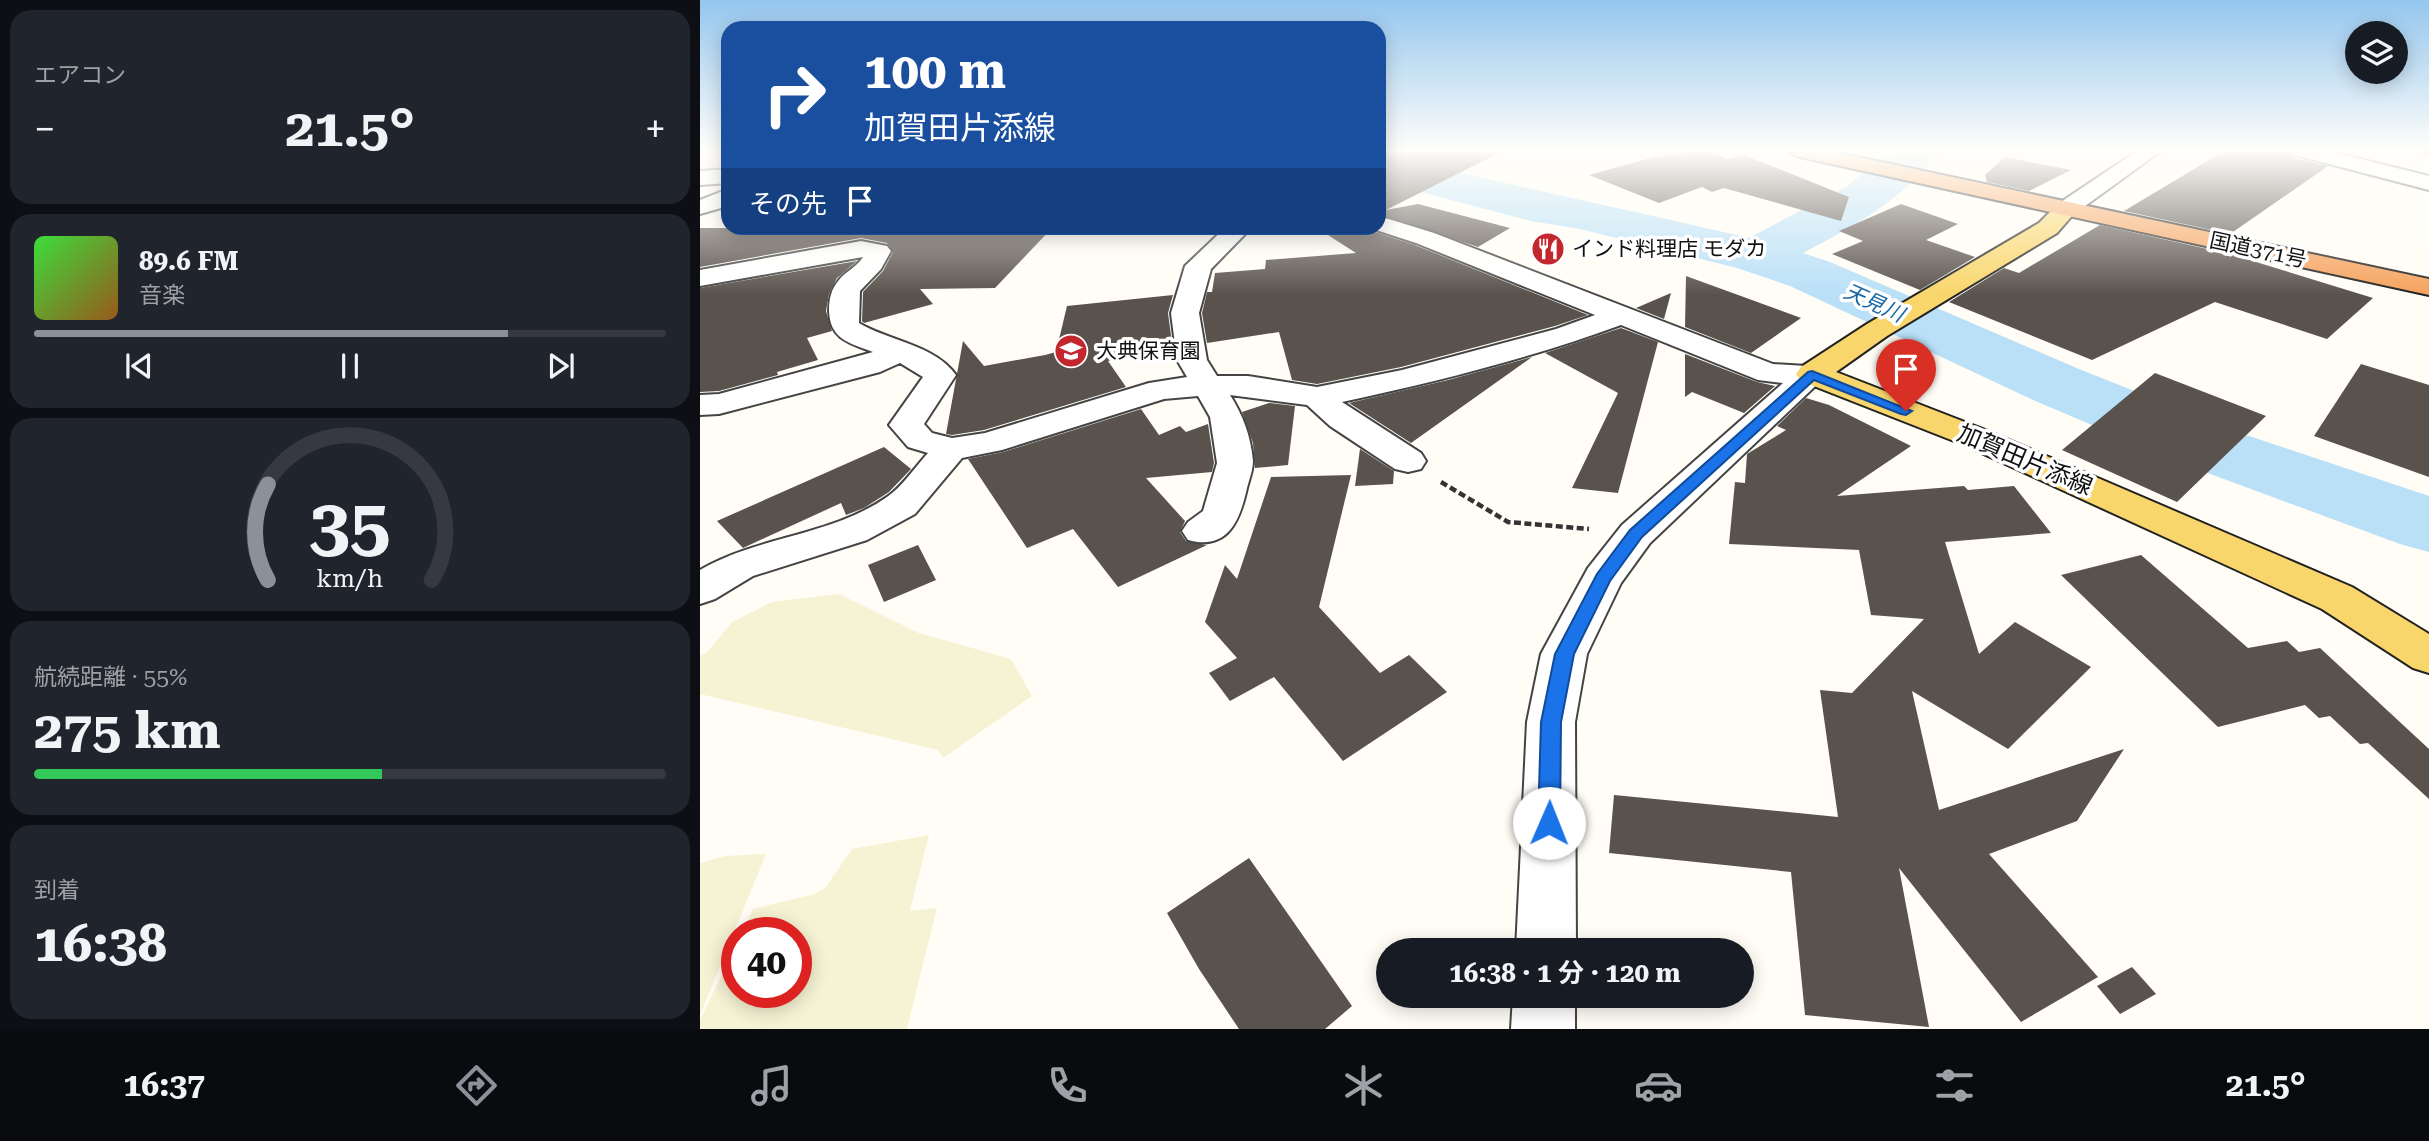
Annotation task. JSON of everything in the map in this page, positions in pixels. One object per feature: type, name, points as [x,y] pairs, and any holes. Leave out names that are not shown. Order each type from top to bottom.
[{"type":"highway","name":"国道371号","points":[[2021,199],[2429,287]]},
{"type":"main road","points":[[1812,374],[1877,330],[2048,228],[2066,209]]},
{"type":"main road","name":"加賀田片添線","points":[[1812,374],[1976,438],[2337,598],[2429,656]]},
{"type":"street","points":[[2066,209],[2081,199]]},
{"type":"street","points":[[700,207],[721,200]]},
{"type":"street","points":[[1386,225],[1425,238],[1769,373],[1812,374]]},
{"type":"street","points":[[1202,531],[1221,517],[1235,463],[1227,418],[1192,360],[1185,313],[1198,266],[1231,235]]},
{"type":"street","points":[[702,273],[861,249],[878,251],[873,266],[848,287],[843,305],[845,327],[863,338],[918,359],[940,375],[906,425],[920,440],[951,449],[990,443],[1160,390],[1206,385],[1248,386],[1317,397],[1431,372],[1566,335],[1619,316]]},
{"type":"street","points":[[700,405],[719,404],[869,365],[900,352]]},
{"type":"street","points":[[1546,938],[1551,722],[1564,654],[1603,578],[1636,534],[1812,374]]},
{"type":"street","points":[[1317,397],[1342,419],[1408,461]]},
{"type":"street","points":[[700,589],[738,566],[853,531],[902,505],[951,449]]},
{"type":"street","points":[[1543,1029],[1544,1008]]},
{"type":"path","points":[[1408,461],[1508,522],[1636,534]]},
{"type":"shaded area","points":[[839,594],[919,633],[1011,659],[1032,696],[943,758],[938,750],[700,694],[700,656],[708,651],[732,622],[772,602]]},
{"type":"shaded area","points":[[929,835],[910,911],[937,908],[907,1029],[700,1029],[700,1020],[721,976],[721,1008],[812,1008],[812,917],[749,917],[753,909],[815,894],[825,888],[852,849]]},
{"type":"shaded area","points":[[766,854],[740,917],[721,917],[721,964],[700,1015],[700,863],[725,856]]},
{"type":"building","points":[[1386,199],[1408,199],[1386,210]]},
{"type":"building","points":[[1649,199],[1670,199],[1659,203]]},
{"type":"building","points":[[1763,199],[1848,199],[1841,221]]},
{"type":"building","points":[[2144,199],[2280,199],[2230,234],[2124,211]]},
{"type":"building","points":[[1418,204],[1510,228],[1478,247],[1386,216],[1386,210]]},
{"type":"building","points":[[1901,204],[1958,224],[1926,240],[1975,257],[1920,290],[1832,254],[1863,241],[1839,231]]},
{"type":"building","points":[[2100,225],[2230,254],[2373,298],[2327,339],[2215,302],[2092,360],[1949,302],[2004,268],[2019,273]]},
{"type":"building","points":[[700,228],[721,228],[721,235],[1045,235],[995,288],[920,289],[933,304],[864,323],[863,292],[883,271],[893,252],[887,243],[861,238],[700,267]]},
{"type":"building","points":[[1328,235],[1384,235],[1588,315],[1401,367],[1317,384],[1292,380],[1279,332],[1207,343],[1202,313],[1207,292],[1212,292],[1215,273],[1265,269],[1266,260],[1356,253]]},
{"type":"building","points":[[857,261],[837,278],[829,294],[826,311],[832,331],[807,338],[818,360],[777,372],[778,375],[719,391],[700,392],[700,288]]},
{"type":"building","points":[[1686,276],[1801,318],[1751,353],[1685,327]]},
{"type":"building","points":[[1671,293],[1664,319],[1636,308]]},
{"type":"building","points":[[1173,295],[1168,313],[1172,343],[1108,361],[1126,387],[984,430],[946,434],[963,341],[984,366],[1045,355],[1056,352],[1067,306]]},
{"type":"building","points":[[1621,328],[1658,342],[1618,493],[1572,488],[1618,393],[1545,353]]},
{"type":"building","points":[[1685,354],[1757,382],[1775,386],[1744,413],[1692,392],[1685,397]]},
{"type":"building","points":[[1532,357],[1411,443],[1349,403],[1448,380]]},
{"type":"building","points":[[2361,364],[2429,385],[2429,477],[2314,436]]},
{"type":"building","points":[[2155,373],[2266,416],[2177,502],[2062,450]]},
{"type":"building","points":[[1806,398],[1829,405],[1911,446],[1837,496],[1964,486],[1968,490],[2014,486],[2051,533],[1945,542],[1979,654],[2015,622],[2091,667],[2008,749],[1912,691],[1939,810],[2124,749],[2077,821],[1989,854],[2098,977],[2021,1022],[1899,868],[1929,1027],[1805,1015],[1791,872],[1609,853],[1614,795],[1838,817],[1820,690],[1852,693],[1924,619],[1871,615],[1859,550],[1729,544],[1735,482],[1745,483],[1747,454],[1786,430],[1777,426]]},
{"type":"building","points":[[1269,403],[1295,406],[1288,465],[1255,468],[1253,443],[1242,412]]},
{"type":"building","points":[[1141,409],[1159,435],[1180,426],[1186,432],[1208,424],[1214,463],[1212,472],[1146,478],[1185,521],[1180,532],[1186,541],[1207,545],[1118,587],[1073,529],[1027,548],[968,459],[1003,452]]},
{"type":"building","points":[[884,447],[911,469],[889,492],[864,508],[846,515],[841,503],[743,548],[717,521]]},
{"type":"building","points":[[1360,449],[1394,471],[1393,484],[1355,486]]},
{"type":"building","points":[[1351,475],[1319,607],[1380,673],[1409,655],[1447,692],[1343,761],[1274,677],[1230,701],[1209,673],[1237,658],[1205,622],[1225,565],[1237,579],[1271,477]]},
{"type":"building","points":[[918,545],[936,580],[884,602],[868,565]]},
{"type":"building","points":[[2141,555],[2248,648],[2287,641],[2299,652],[2320,648],[2429,749],[2429,799],[2368,743],[2360,744],[2330,716],[2319,718],[2305,705],[2218,727],[2061,575]]},
{"type":"building","points":[[1249,858],[1352,1006],[1325,1029],[1239,1029],[1199,969],[1167,913]]},
{"type":"building","points":[[2132,967],[2156,994],[2120,1014],[2097,986]]},
{"type":"waterway","name":"天見川","points":[[1504,199],[1580,214],[1756,256]]},
{"type":"waterway","points":[[1756,256],[1861,199]]},
{"type":"waterway","name":"天見川","points":[[1756,256],[1810,274],[2055,384],[2213,449],[2429,525]]},
{"type":"place","name":"インド料理店 モダカ","points":[[1548,249]]},
{"type":"place","name":"大典保育園","points":[[1071,351]]},
{"type":"route","points":[[1549,823],[1551,722],[1564,654],[1603,578],[1636,534],[1812,374],[1906,411]]}]
